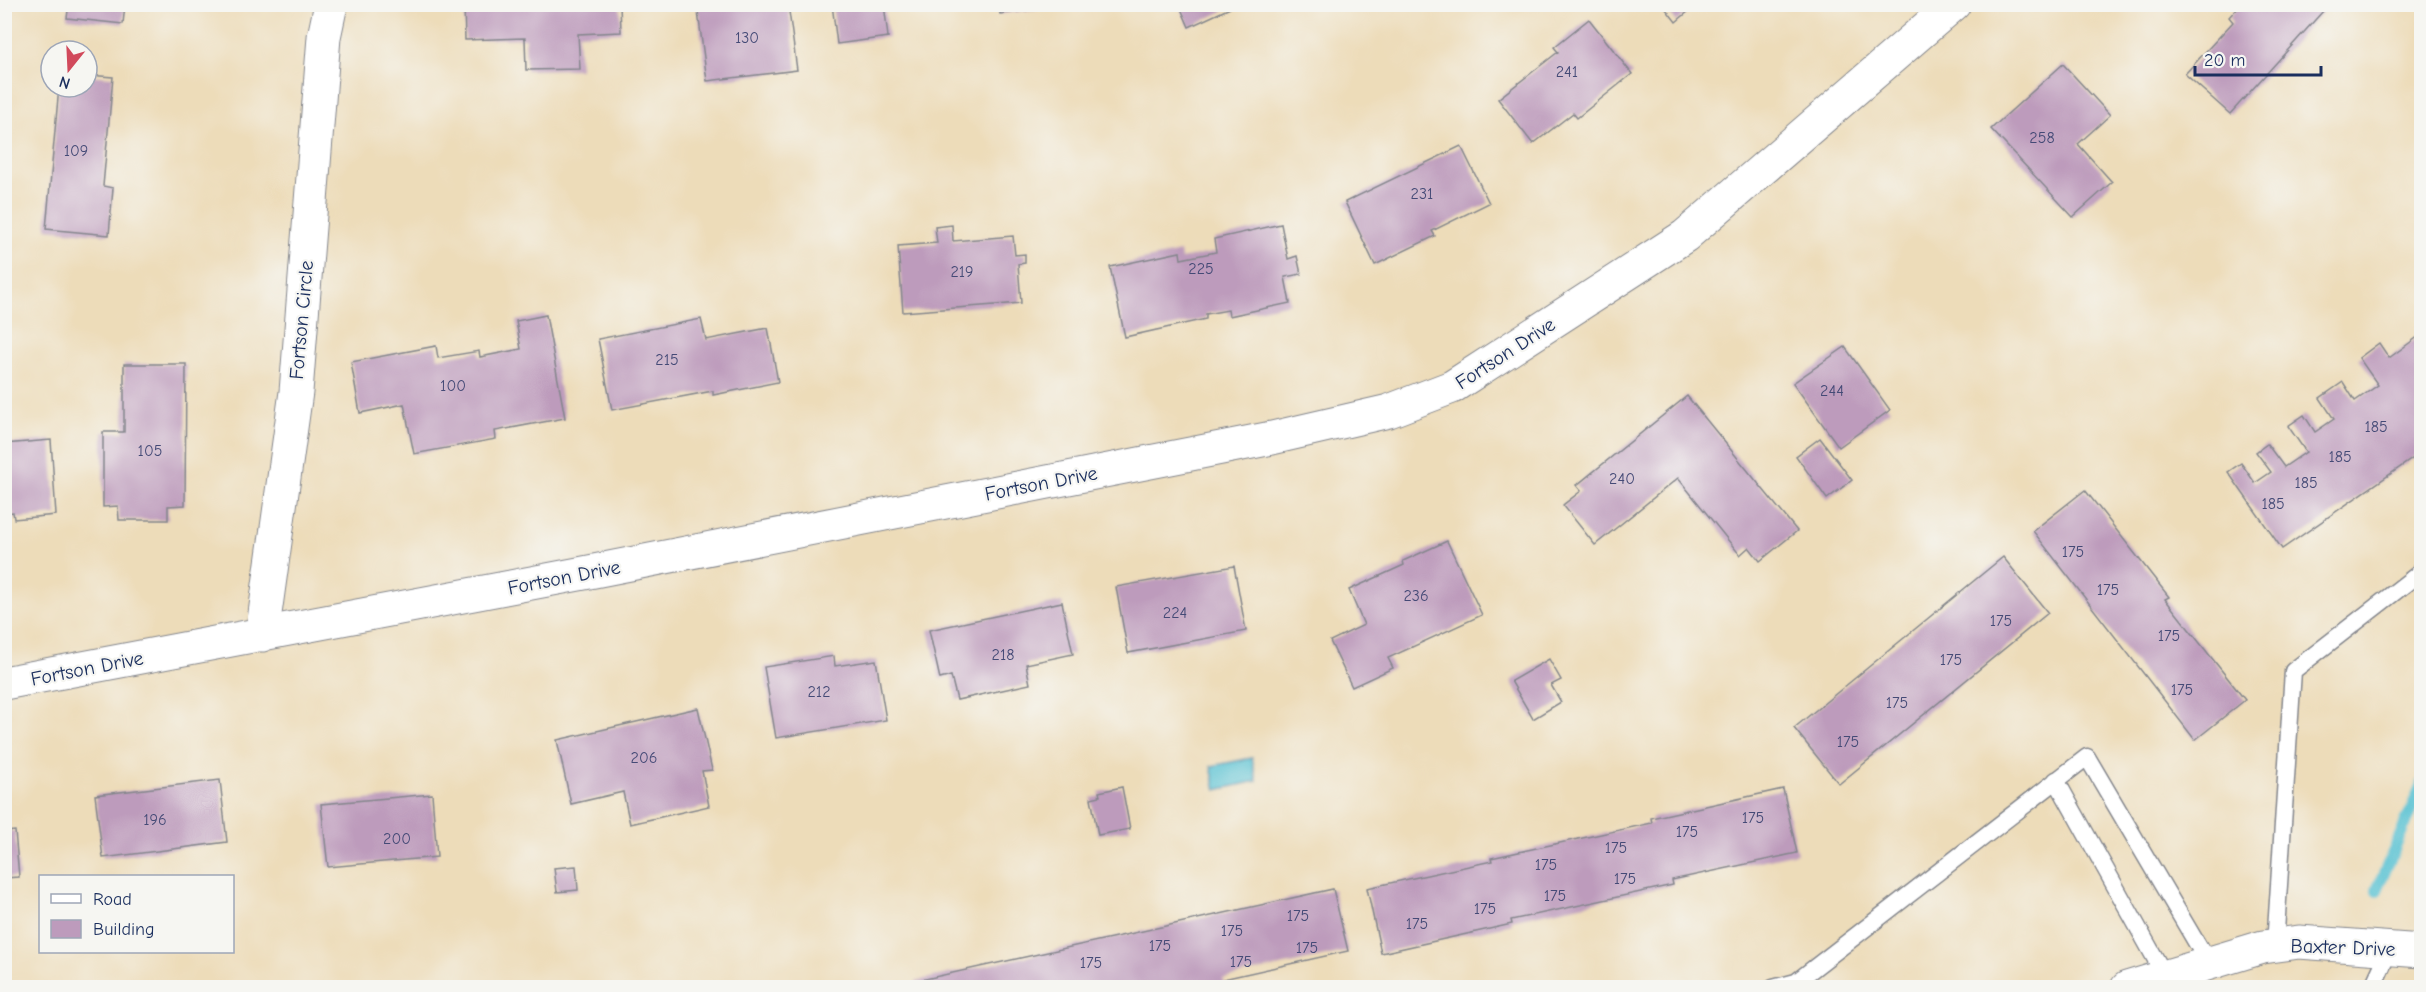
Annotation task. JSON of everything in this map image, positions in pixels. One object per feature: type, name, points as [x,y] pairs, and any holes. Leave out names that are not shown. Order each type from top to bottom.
[{"type":"street","name":"Fortson Circle","points":[[262,635],[296,392],[324,37],[331,4]]},
{"type":"street","name":"Fortson Drive","points":[[4,683],[262,635],[1260,440],[1389,411],[1452,387],[1685,236],[1954,4]]},
{"type":"street","name":"Baxter Drive","points":[[2127,987],[2275,946],[2299,942],[2406,950]]},
{"type":"lane","points":[[2275,946],[2293,671],[2421,571]]},
{"type":"lane","points":[[1773,987],[1796,982],[2087,757],[2209,964]]},
{"type":"lane","points":[[2056,780],[2165,976]]},
{"type":"lane","points":[[2372,987],[2406,950]]},
{"type":"water","points":[[1252,758],[1257,781],[1216,790],[1211,766]]},
{"type":"building","points":[[69,4],[125,4],[123,24],[67,18]]},
{"type":"building","points":[[464,4],[620,4],[621,32],[578,34],[580,69],[526,70],[525,38],[465,40]]},
{"type":"building","points":[[697,4],[788,4],[797,70],[707,81]]},
{"type":"building","points":[[832,4],[884,4],[888,37],[837,44]]},
{"type":"building","points":[[998,4],[1036,4],[1037,9],[1000,14]]},
{"type":"building","points":[[1179,4],[1229,4],[1230,8],[1189,27]]},
{"type":"building","points":[[1662,4],[1697,4],[1676,22]]},
{"type":"building","points":[[2241,4],[2319,4],[2324,10],[2230,114],[2185,74],[2233,22],[2229,17]]},
{"type":"building","points":[[1589,19],[1632,74],[1577,118],[1573,113],[1533,144],[1498,99],[1558,52],[1554,47]]},
{"type":"building","points":[[2063,64],[2110,115],[2078,144],[2112,182],[2073,217],[1991,129]]},
{"type":"building","points":[[99,76],[113,77],[103,186],[113,188],[109,235],[46,229],[58,99],[99,99]]},
{"type":"building","points":[[1461,146],[1489,203],[1432,231],[1435,236],[1375,265],[1345,202]]},
{"type":"building","points":[[1281,224],[1288,259],[1297,256],[1301,274],[1285,277],[1290,303],[1229,316],[1228,310],[1206,314],[1206,319],[1125,337],[1110,267],[1180,252],[1181,259],[1216,252],[1214,239]]},
{"type":"building","points":[[952,225],[953,241],[1013,236],[1015,255],[1025,254],[1025,263],[1018,264],[1021,303],[903,312],[898,246],[937,243],[935,227]]},
{"type":"building","points":[[546,315],[565,418],[495,431],[496,439],[414,454],[404,404],[360,413],[351,362],[436,346],[438,358],[479,351],[480,357],[521,349],[516,321]]},
{"type":"building","points":[[701,319],[706,340],[768,328],[778,382],[713,395],[713,391],[612,410],[598,339]]},
{"type":"building","points":[[2419,336],[2422,340],[2422,452],[2282,549],[2228,472],[2241,463],[2255,483],[2271,472],[2256,452],[2267,444],[2284,467],[2306,452],[2288,426],[2304,415],[2315,432],[2334,419],[2320,398],[2343,382],[2355,401],[2378,385],[2359,358],[2379,343],[2389,358]]},
{"type":"building","points":[[1845,347],[1890,410],[1839,447],[1793,383]]},
{"type":"building","points":[[124,364],[186,364],[185,505],[168,506],[168,520],[119,520],[118,506],[103,507],[103,432],[124,432]]},
{"type":"building","points":[[1687,396],[1797,531],[1760,561],[1749,547],[1740,555],[1678,478],[1595,545],[1563,505],[1581,491],[1576,485]]},
{"type":"building","points":[[1820,438],[1852,480],[1827,499],[1796,456]]},
{"type":"building","points":[[51,440],[56,515],[14,519],[13,512],[4,513],[4,444]]},
{"type":"building","points":[[2085,490],[2169,597],[2165,599],[2245,700],[2195,740],[2033,531]]},
{"type":"building","points":[[1447,541],[1482,615],[1388,658],[1393,668],[1352,687],[1330,641],[1364,625],[1349,590],[1404,565],[1403,561]]},
{"type":"building","points":[[2003,557],[2048,613],[1839,784],[1794,728]]},
{"type":"building","points":[[1234,566],[1246,631],[1128,653],[1116,587]]},
{"type":"building","points":[[1062,602],[1073,654],[1026,664],[1030,684],[957,700],[951,676],[940,679],[929,630]]},
{"type":"building","points":[[834,656],[835,666],[876,660],[886,720],[776,738],[764,667]]},
{"type":"building","points":[[1549,659],[1561,680],[1551,685],[1561,702],[1533,719],[1511,681]]},
{"type":"building","points":[[698,708],[712,770],[702,771],[709,806],[630,824],[623,792],[571,804],[557,740]]},
{"type":"building","points":[[220,780],[227,842],[103,858],[95,795]]},
{"type":"building","points":[[1122,787],[1130,829],[1098,835],[1091,798],[1100,796],[1099,792]]},
{"type":"building","points":[[1783,789],[1797,853],[1672,880],[1673,885],[1511,920],[1512,924],[1381,953],[1367,888],[1652,823],[1651,818]]},
{"type":"building","points":[[432,794],[437,857],[328,867],[321,804]]},
{"type":"building","points":[[15,831],[19,877],[4,878],[4,832]]},
{"type":"building","points":[[576,866],[578,890],[557,892],[554,868]]},
{"type":"building","points":[[1333,889],[1348,951],[1223,979],[1225,988],[917,988],[916,981]]},
{"type":"waterway","points":[[2377,890],[2422,784]]}]
